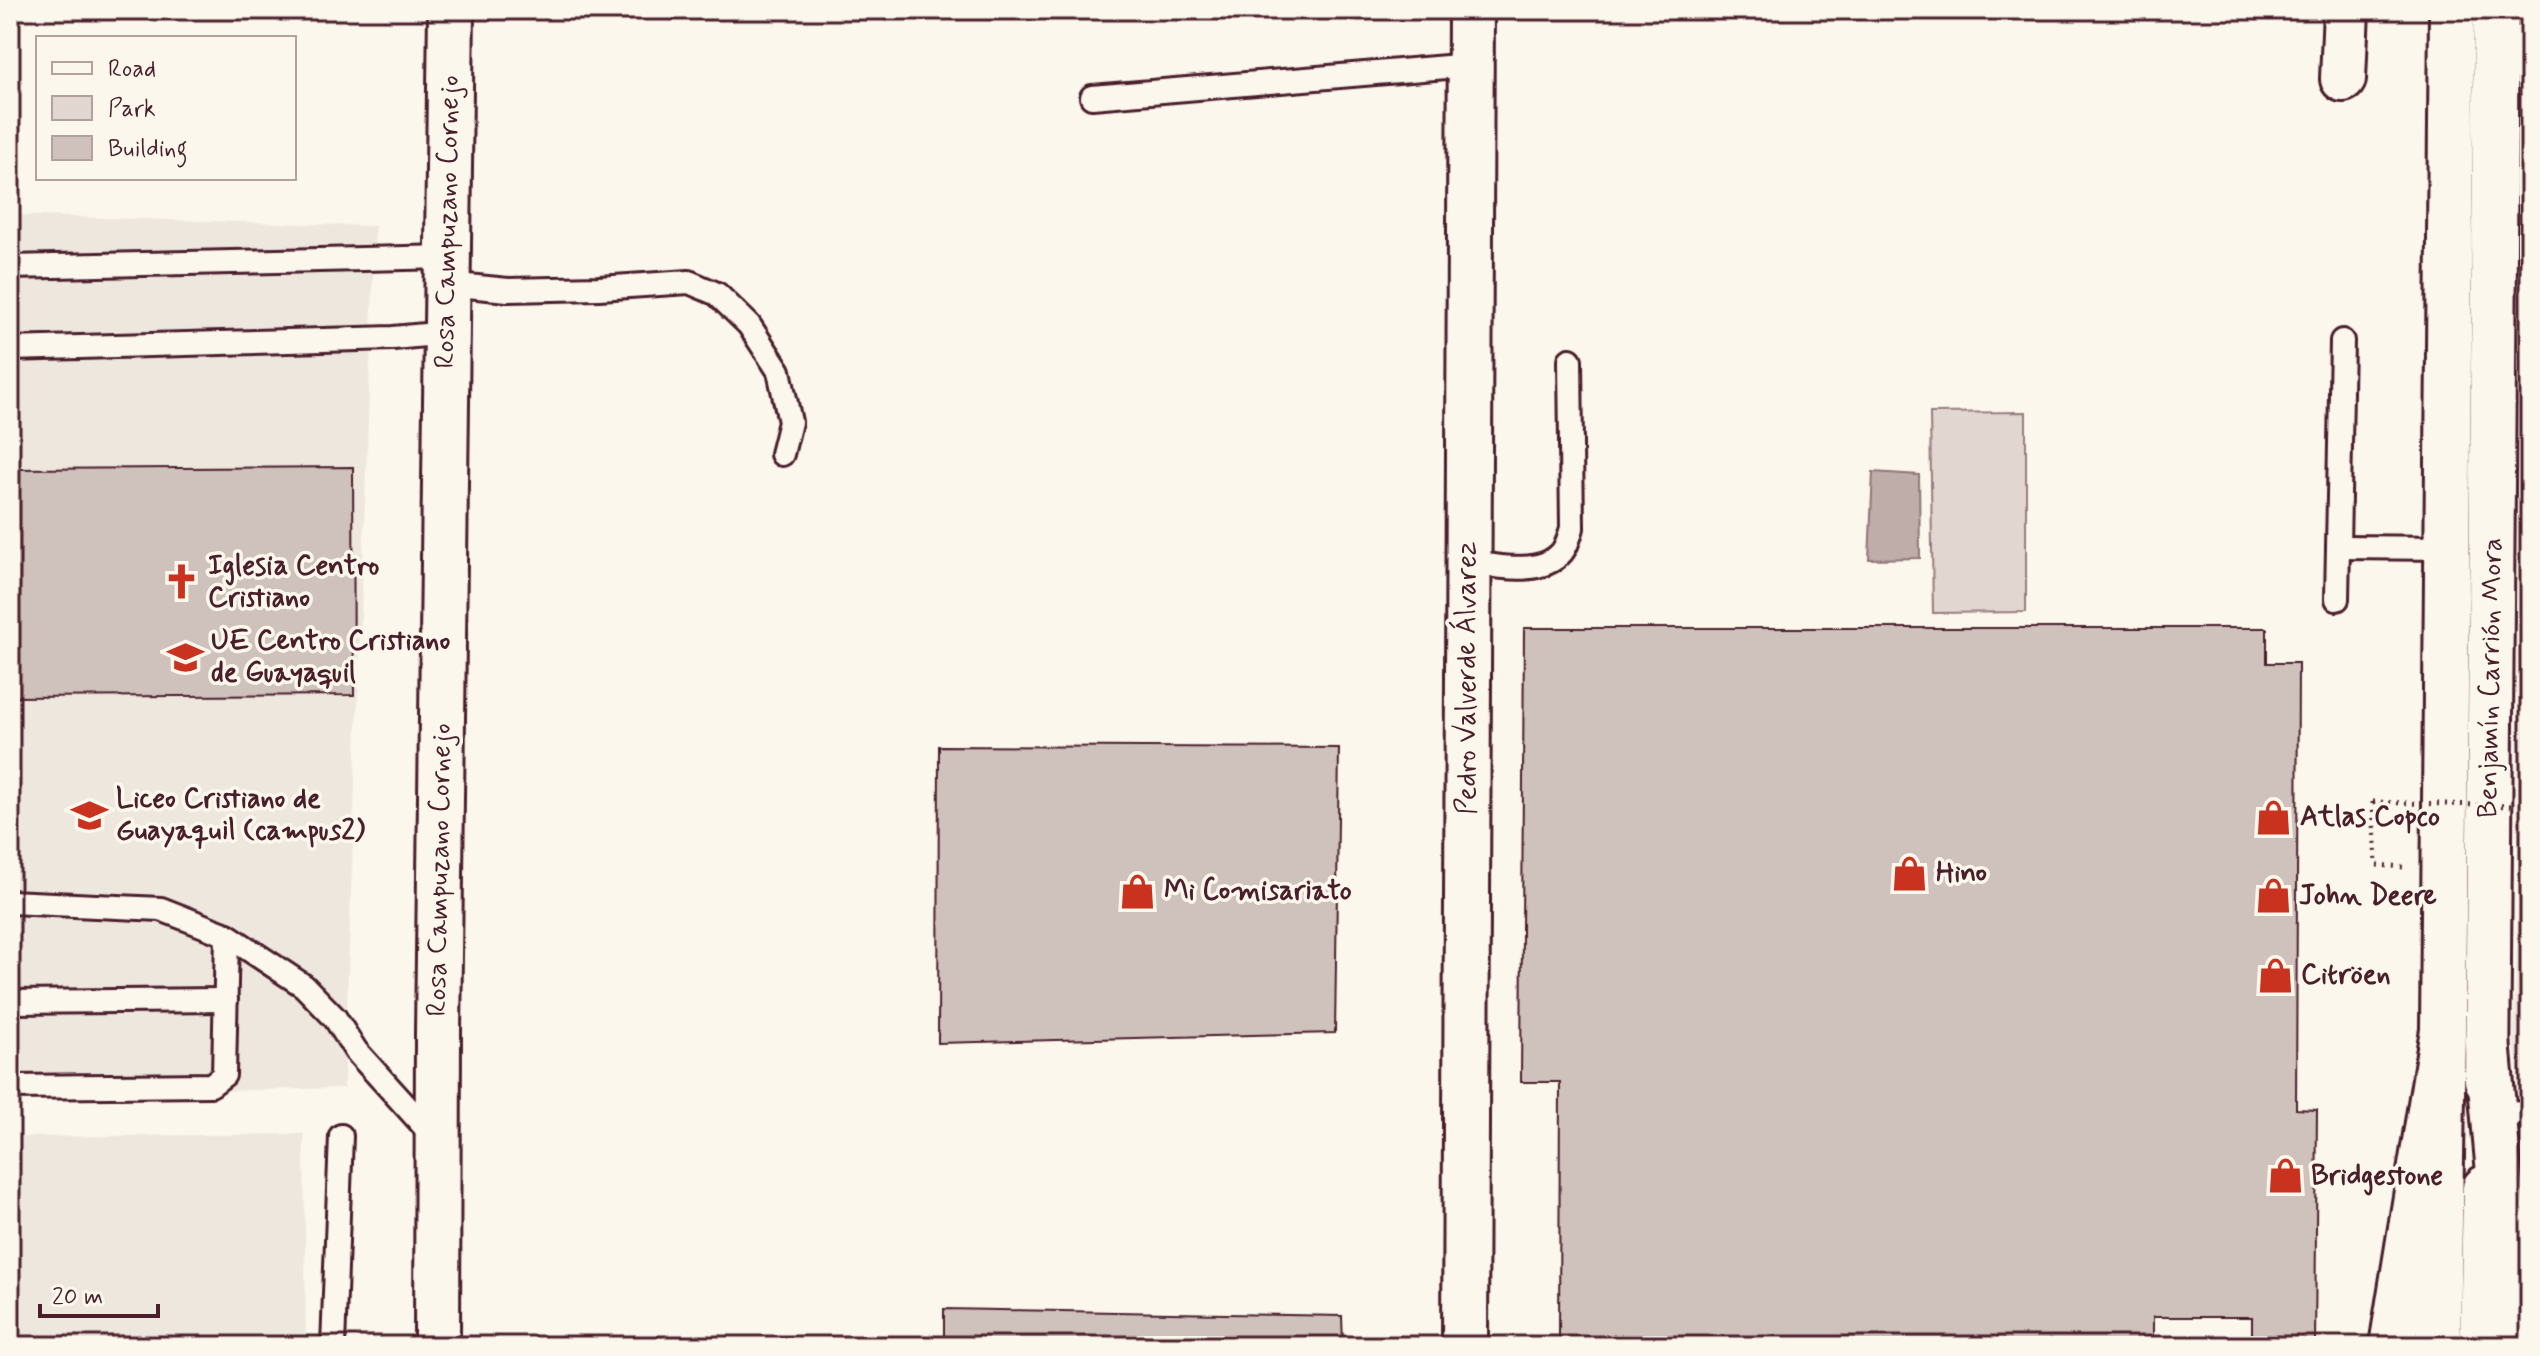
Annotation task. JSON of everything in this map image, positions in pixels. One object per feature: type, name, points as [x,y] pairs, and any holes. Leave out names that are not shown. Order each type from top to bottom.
[{"type":"main road","name":"Rosa Campuzano Cornejo","points":[[437,1346],[451,10]]},
{"type":"main road","name":"Pedro Valverde Álvarez","points":[[1465,1346],[1471,10]]},
{"type":"main road","points":[[2343,79],[2346,10]]},
{"type":"main road","name":"Benjamín Carrión Mora","points":[[2438,1346],[2452,10]]},
{"type":"main road","name":"Benjamín Carrión Mora","points":[[2482,1346],[2496,10]]},
{"type":"main road","points":[[2392,1346],[2443,1030]]},
{"type":"main road","points":[[2487,1041],[2511,1113],[2513,1327],[2518,1346]]},
{"type":"lane","points":[[1092,97],[1404,68],[1470,65]]},
{"type":"lane","points":[[10,267],[447,270],[508,290],[689,282],[717,294],[749,325],[779,371],[790,422],[782,454]]},
{"type":"lane","points":[[10,349],[377,339],[447,333]]},
{"type":"lane","points":[[2337,599],[2342,341]]},
{"type":"lane","points":[[1468,562],[1505,568],[1543,565],[1562,552],[1572,528],[1570,360]]},
{"type":"lane","points":[[2339,547],[2448,548]]},
{"type":"lane","points":[[10,902],[161,909],[227,935],[304,986],[335,1018],[356,1051],[438,1142]]},
{"type":"lane","points":[[10,1087],[211,1085],[224,1075],[227,935]]},
{"type":"lane","points":[[10,1002],[226,1000]]},
{"type":"lane","points":[[333,1346],[341,1136]]},
{"type":"path","points":[[2376,865],[2373,802],[2514,806]]},
{"type":"shaded area","points":[[2515,10],[2530,10],[2530,1170],[2514,1040],[2523,733]]},
{"type":"shaded area","name":"UE Centro Cristiano de Guayaquil","points":[[10,215],[375,226],[344,1088],[10,1096]]},
{"type":"shaded area","points":[[1873,472],[1919,475],[1920,558],[1869,559]]},
{"type":"shaded area","points":[[304,1134],[306,1346],[10,1346],[10,1137]]},
{"type":"green space","points":[[2026,412],[2026,612],[1933,613],[1930,413]]},
{"type":"building","name":"Iglesia Centro Cristiano","points":[[353,467],[354,695],[10,697],[10,469]]},
{"type":"building","name":"Hino","points":[[1524,628],[2267,628],[2267,663],[2298,663],[2296,1109],[2317,1110],[2315,1346],[2252,1346],[2252,1317],[2153,1317],[2153,1346],[1559,1346],[1560,1082],[1521,1082]]},
{"type":"building","name":"Mi Comisariato","points":[[939,746],[1339,748],[1335,1033],[938,1043]]},
{"type":"building","points":[[944,1309],[1342,1316],[1343,1346],[944,1346]]},
{"type":"place","name":"Iglesia Centro Cristiano","points":[[182,582]]},
{"type":"place","name":"UE Centro Cristiano de Guayaquil","points":[[185,657]]},
{"type":"place","name":"Liceo Cristiano de Guayaquil (campus2)","points":[[90,815]]},
{"type":"place","name":"Atlas Copco","points":[[2274,817]]},
{"type":"place","name":"Hino","points":[[1910,873]]},
{"type":"place","name":"Mi Comisariato","points":[[1138,891]]},
{"type":"place","name":"John Deere","points":[[2273,896]]},
{"type":"place","name":"Citröen","points":[[2275,975]]},
{"type":"place","name":"Bridgestone","points":[[2285,1176]]}]
